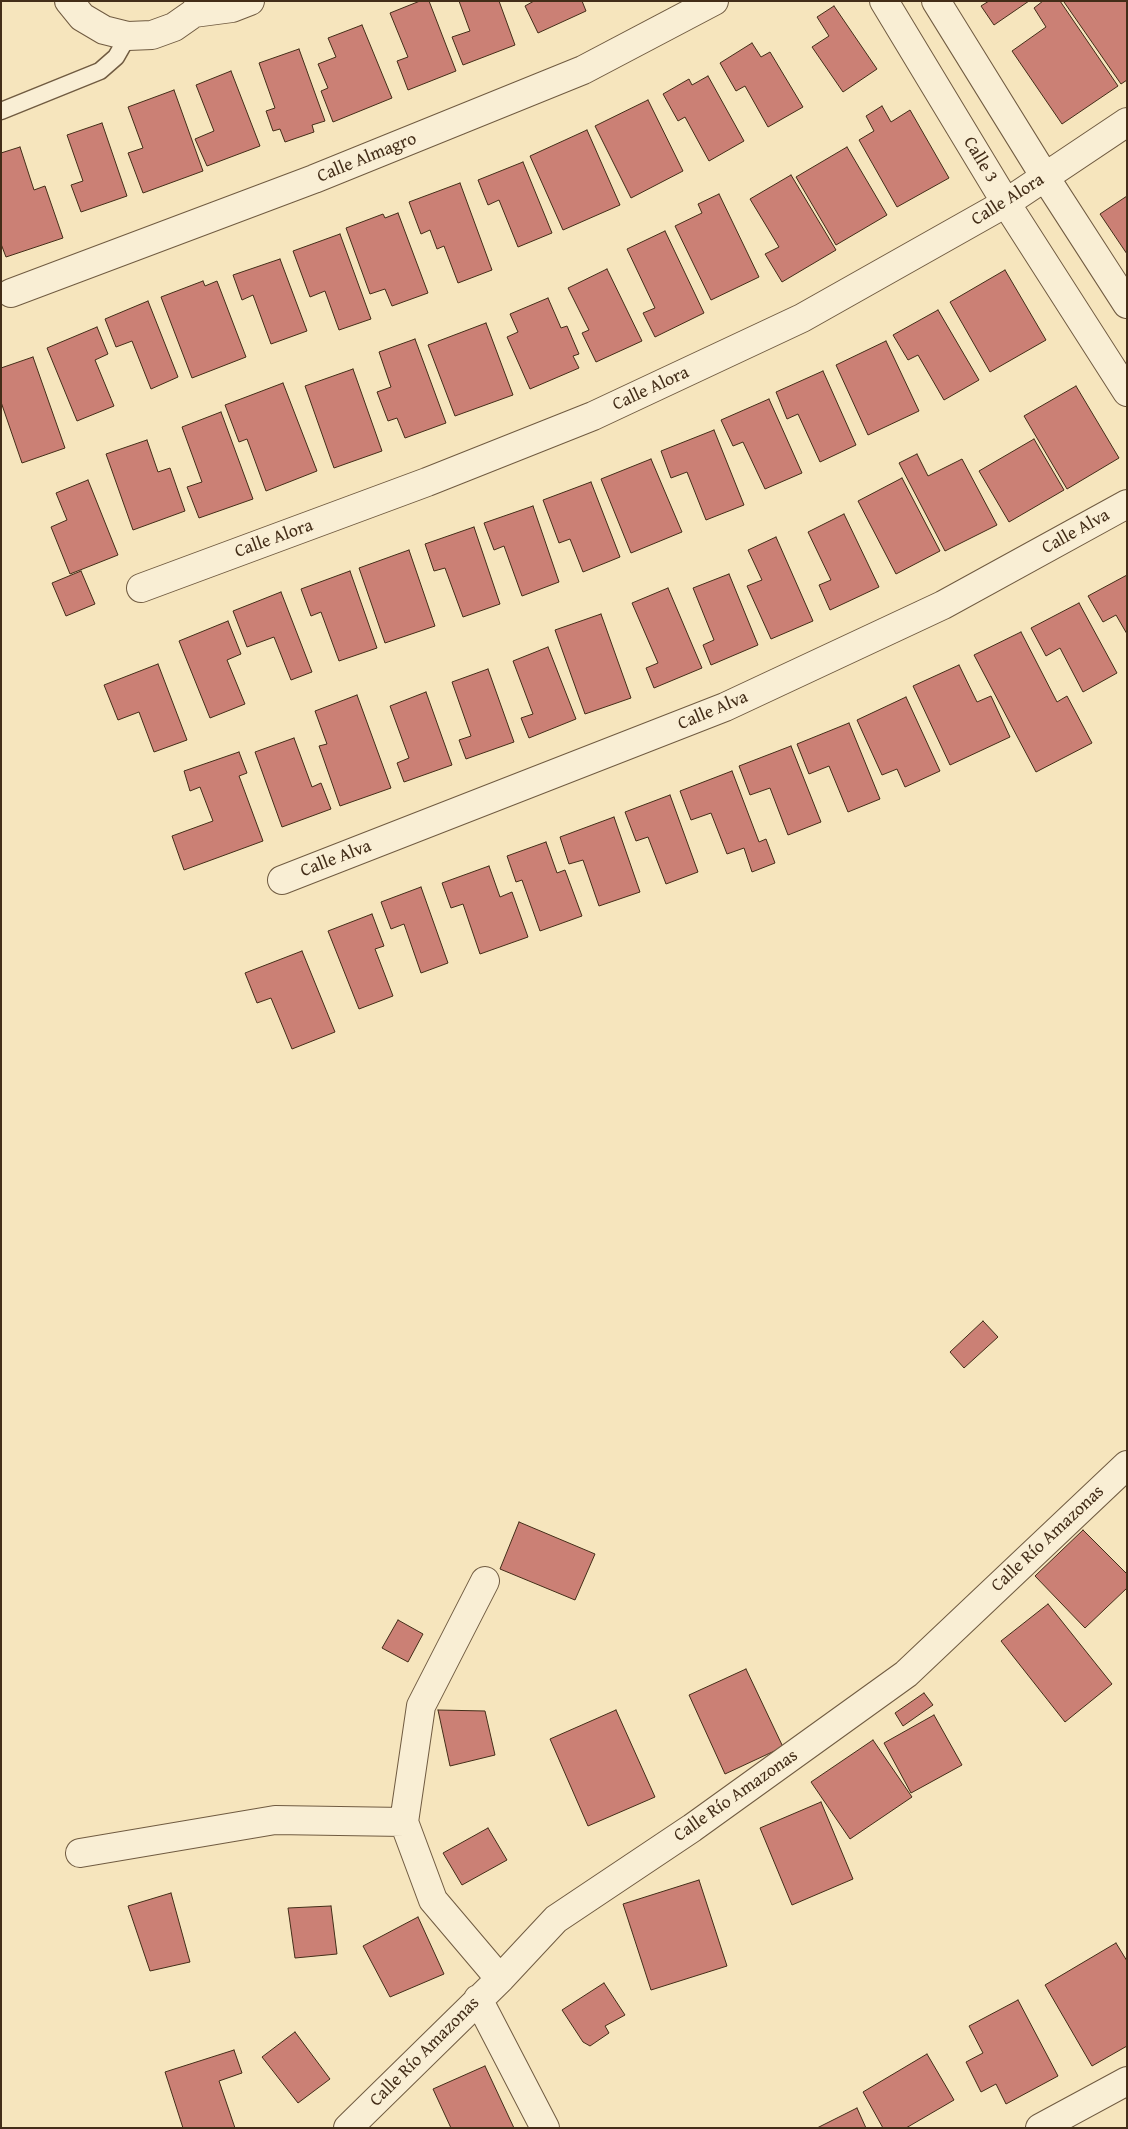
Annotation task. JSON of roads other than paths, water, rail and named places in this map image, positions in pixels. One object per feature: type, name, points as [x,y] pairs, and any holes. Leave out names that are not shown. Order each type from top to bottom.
[{"type":"street","points":[[69,1],[82,17],[104,30],[128,36],[152,35],[174,27],[198,7],[232,8],[250,1]]},
{"type":"street","name":"Calle Almagro","points":[[11,293],[314,179],[583,70],[714,1]]},
{"type":"street","name":"Calle 3","points":[[884,1],[1006,203],[1127,392]]},
{"type":"street","points":[[936,1],[1044,178],[1127,304]]},
{"type":"street","name":"Calle Alora","points":[[141,588],[427,482],[593,416],[802,318],[1006,203],[1127,122]]},
{"type":"street","name":"Calle Alva","points":[[282,880],[725,707],[943,605],[1127,504]]},
{"type":"street","name":"Calle Río Amazonas","points":[[348,2128],[500,1979],[556,1919],[692,1828],[906,1674],[1127,1465]]},
{"type":"street","points":[[486,1581],[421,1706],[404,1822],[434,1900],[500,1979]]},
{"type":"street","points":[[80,1853],[275,1820],[404,1822]]},
{"type":"street","points":[[478,1999],[545,2128]]},
{"type":"street","points":[[1040,2128],[1127,2081]]},
{"type":"lane","points":[[1,111],[100,71],[116,57],[128,36]]}]
